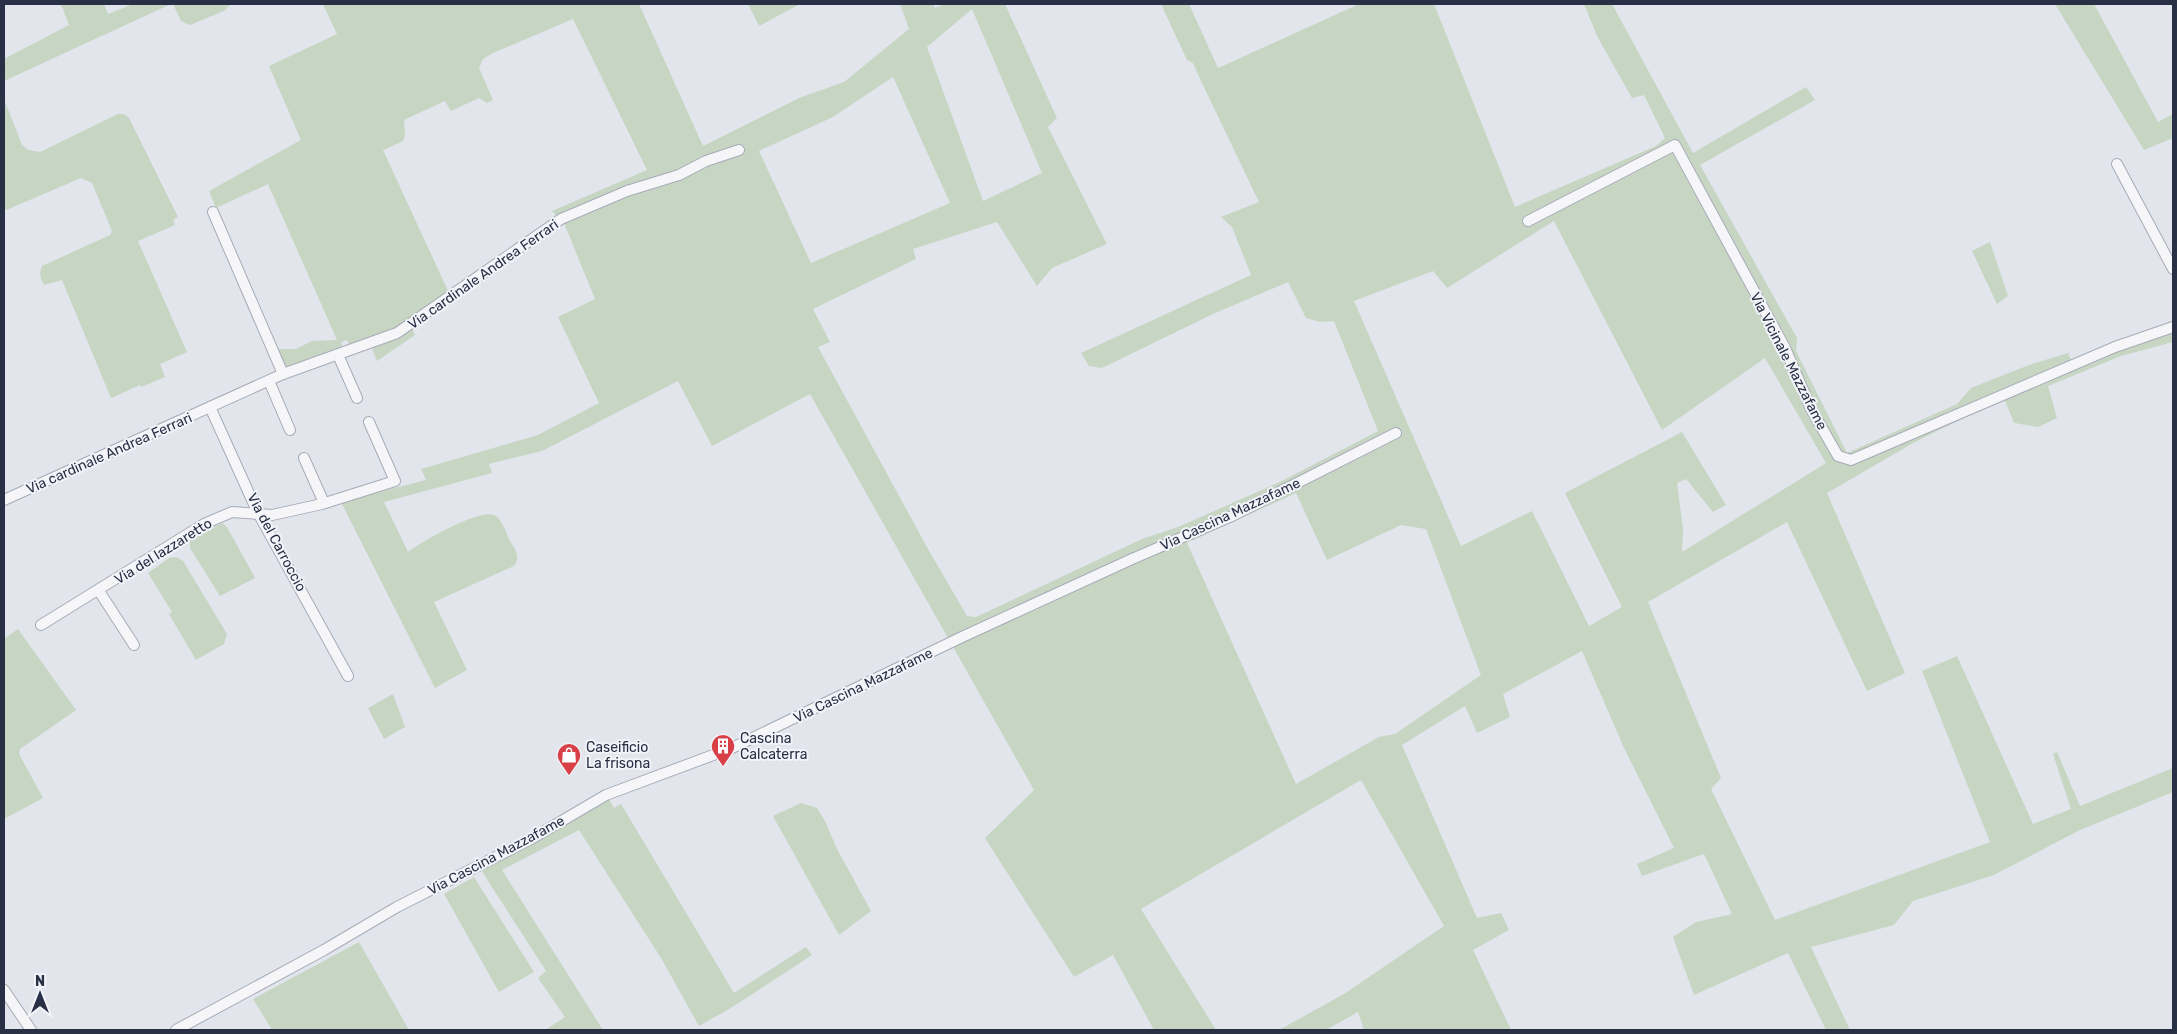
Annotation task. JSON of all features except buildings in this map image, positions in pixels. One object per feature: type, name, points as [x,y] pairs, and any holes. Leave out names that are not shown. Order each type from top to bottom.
[{"type":"street","name":"Via Vicinale Mazzafame","points":[[1528,221],[1675,145],[1785,348],[1811,408],[1838,456],[1851,460],[2115,347],[2173,327]]},
{"type":"street","name":"Via cardinale Andrea Ferrari","points":[[4,500],[283,374],[401,331],[561,219],[627,191],[678,175],[711,159],[739,150]]},
{"type":"street","points":[[2117,164],[2173,269]]},
{"type":"street","points":[[213,212],[283,374]]},
{"type":"street","points":[[338,355],[357,398]]},
{"type":"street","points":[[269,381],[290,430]]},
{"type":"street","name":"Via del Carroccio","points":[[210,407],[260,514],[348,676]]},
{"type":"street","name":"Via del lazzaretto","points":[[41,625],[212,520],[232,512],[272,515],[324,503],[395,481],[369,422]]},
{"type":"street","name":"Via Cascina Mazzafame","points":[[176,1030],[324,950],[397,907],[531,839],[606,795],[732,748],[962,637],[1132,559],[1232,516],[1396,433]]},
{"type":"street","points":[[304,458],[324,503]]},
{"type":"street","points":[[99,591],[134,646]]},
{"type":"street","points":[[4,990],[31,1030]]},
{"type":"green space","points":[[61,4],[104,4],[108,14],[133,4],[171,4],[4,81],[4,59],[69,25]]},
{"type":"green space","points":[[173,4],[230,5],[224,11],[190,25],[181,21]]},
{"type":"green space","points":[[323,4],[639,4],[703,146],[799,98],[844,82],[909,29],[900,4],[933,4],[935,8],[945,4],[1005,4],[1057,118],[1048,127],[1107,244],[1052,268],[1037,286],[997,222],[913,249],[916,259],[813,309],[830,342],[818,347],[928,549],[967,616],[976,617],[1142,539],[1178,527],[1280,482],[1378,431],[1334,321],[1320,322],[1306,318],[1288,282],[1213,314],[1102,368],[1089,366],[1081,353],[1251,275],[1232,227],[1221,217],[1259,202],[1193,63],[1187,60],[1161,4],[1189,4],[1218,68],[1359,4],[1434,4],[1515,207],[1656,146],[1665,138],[1644,95],[1632,98],[1597,36],[1584,4],[1612,4],[1693,153],[1806,87],[1815,100],[1700,165],[1797,338],[1796,351],[1847,453],[1957,404],[1971,388],[2029,365],[2068,353],[2074,367],[2173,330],[2173,342],[2121,356],[2048,386],[2057,418],[2038,427],[2014,423],[2004,398],[1915,442],[1827,493],[1905,673],[1867,691],[1787,522],[1648,602],[1721,778],[1711,789],[1775,920],[1990,842],[1922,671],[1957,656],[2033,824],[2071,809],[2053,754],[2057,752],[2080,806],[2173,768],[2173,792],[2080,830],[1994,875],[1913,901],[1894,925],[1811,947],[1850,1030],[1826,1030],[1788,953],[1694,995],[1673,937],[1696,922],[1732,914],[1704,854],[1642,876],[1637,864],[1674,848],[1624,748],[1582,651],[1503,694],[1510,717],[1477,733],[1465,706],[1402,745],[1477,918],[1501,913],[1509,930],[1473,950],[1511,1030],[1364,1030],[1358,1012],[1326,1030],[1279,1030],[1344,994],[1444,926],[1361,780],[1141,909],[1216,1030],[1154,1030],[1113,955],[1074,977],[985,838],[1034,790],[810,394],[712,446],[678,381],[542,451],[489,464],[492,473],[384,502],[408,552],[463,521],[486,514],[494,515],[499,519],[516,553],[517,559],[514,566],[434,602],[467,670],[435,688],[341,502],[426,480],[421,469],[538,435],[599,403],[558,317],[595,299],[564,223],[552,211],[647,170],[573,19],[493,53],[483,59],[479,68],[493,100],[487,103],[479,98],[451,111],[445,101],[404,120],[405,135],[403,141],[383,150],[449,293],[409,322],[415,335],[377,361],[369,340],[350,346],[347,340],[341,342],[344,350],[286,369],[275,349],[296,349],[312,341],[337,340],[268,184],[216,208],[209,191],[301,140],[269,66],[337,34]],"holes":[[[972,9],[1042,173],[983,201],[927,47]],[[893,77],[950,203],[811,263],[759,151],[833,117]],[[1554,221],[1662,430],[1765,358],[1826,463],[1682,552],[1683,529],[1677,483],[1686,479],[1713,512],[1726,505],[1682,432],[1565,493],[1622,607],[1589,626],[1532,511],[1461,546],[1354,301],[1433,271],[1447,288]],[[1296,493],[1327,560],[1401,525],[1426,529],[1481,675],[1395,734],[1379,737],[1296,784],[1187,543]]]},
{"type":"green space","points":[[748,4],[800,4],[759,26]]},
{"type":"green space","points":[[2055,4],[2094,4],[2158,122],[2173,114],[2173,138],[2144,150]]},
{"type":"green space","points":[[4,99],[22,145],[28,150],[40,152],[118,114],[124,114],[129,118],[178,217],[173,220],[175,225],[138,241],[187,352],[160,364],[165,377],[141,387],[140,385],[111,398],[62,280],[44,285],[40,276],[42,266],[110,235],[112,231],[92,183],[81,178],[4,211]]},
{"type":"green space","points":[[1990,242],[2008,296],[1997,304],[1972,251]]},
{"type":"green space","points":[[222,523],[227,527],[255,578],[220,596],[190,548],[190,540]]},
{"type":"green space","points":[[176,557],[183,561],[227,634],[224,644],[196,660],[169,614],[172,612],[148,573],[169,558]]},
{"type":"green space","points":[[18,629],[76,710],[20,749],[19,754],[43,798],[4,819],[4,639]]},
{"type":"green space","points":[[393,694],[405,727],[384,739],[368,708]]},
{"type":"green space","points":[[609,799],[614,808],[621,804],[734,993],[806,947],[812,955],[734,1006],[699,1026],[661,958],[579,830],[502,870],[603,1030],[545,1030],[565,1017],[538,978],[546,971],[481,870]]},
{"type":"green space","points":[[801,803],[817,808],[871,911],[839,935],[773,816]]},
{"type":"green space","points":[[474,877],[534,972],[499,992],[444,894]]},
{"type":"green space","points":[[359,942],[409,1030],[272,1030],[253,999]]},
{"type":"place","name":"Cascina Calcaterra","points":[[723,767]]},
{"type":"place","name":"Caseificio La frisona","points":[[569,776]]}]
